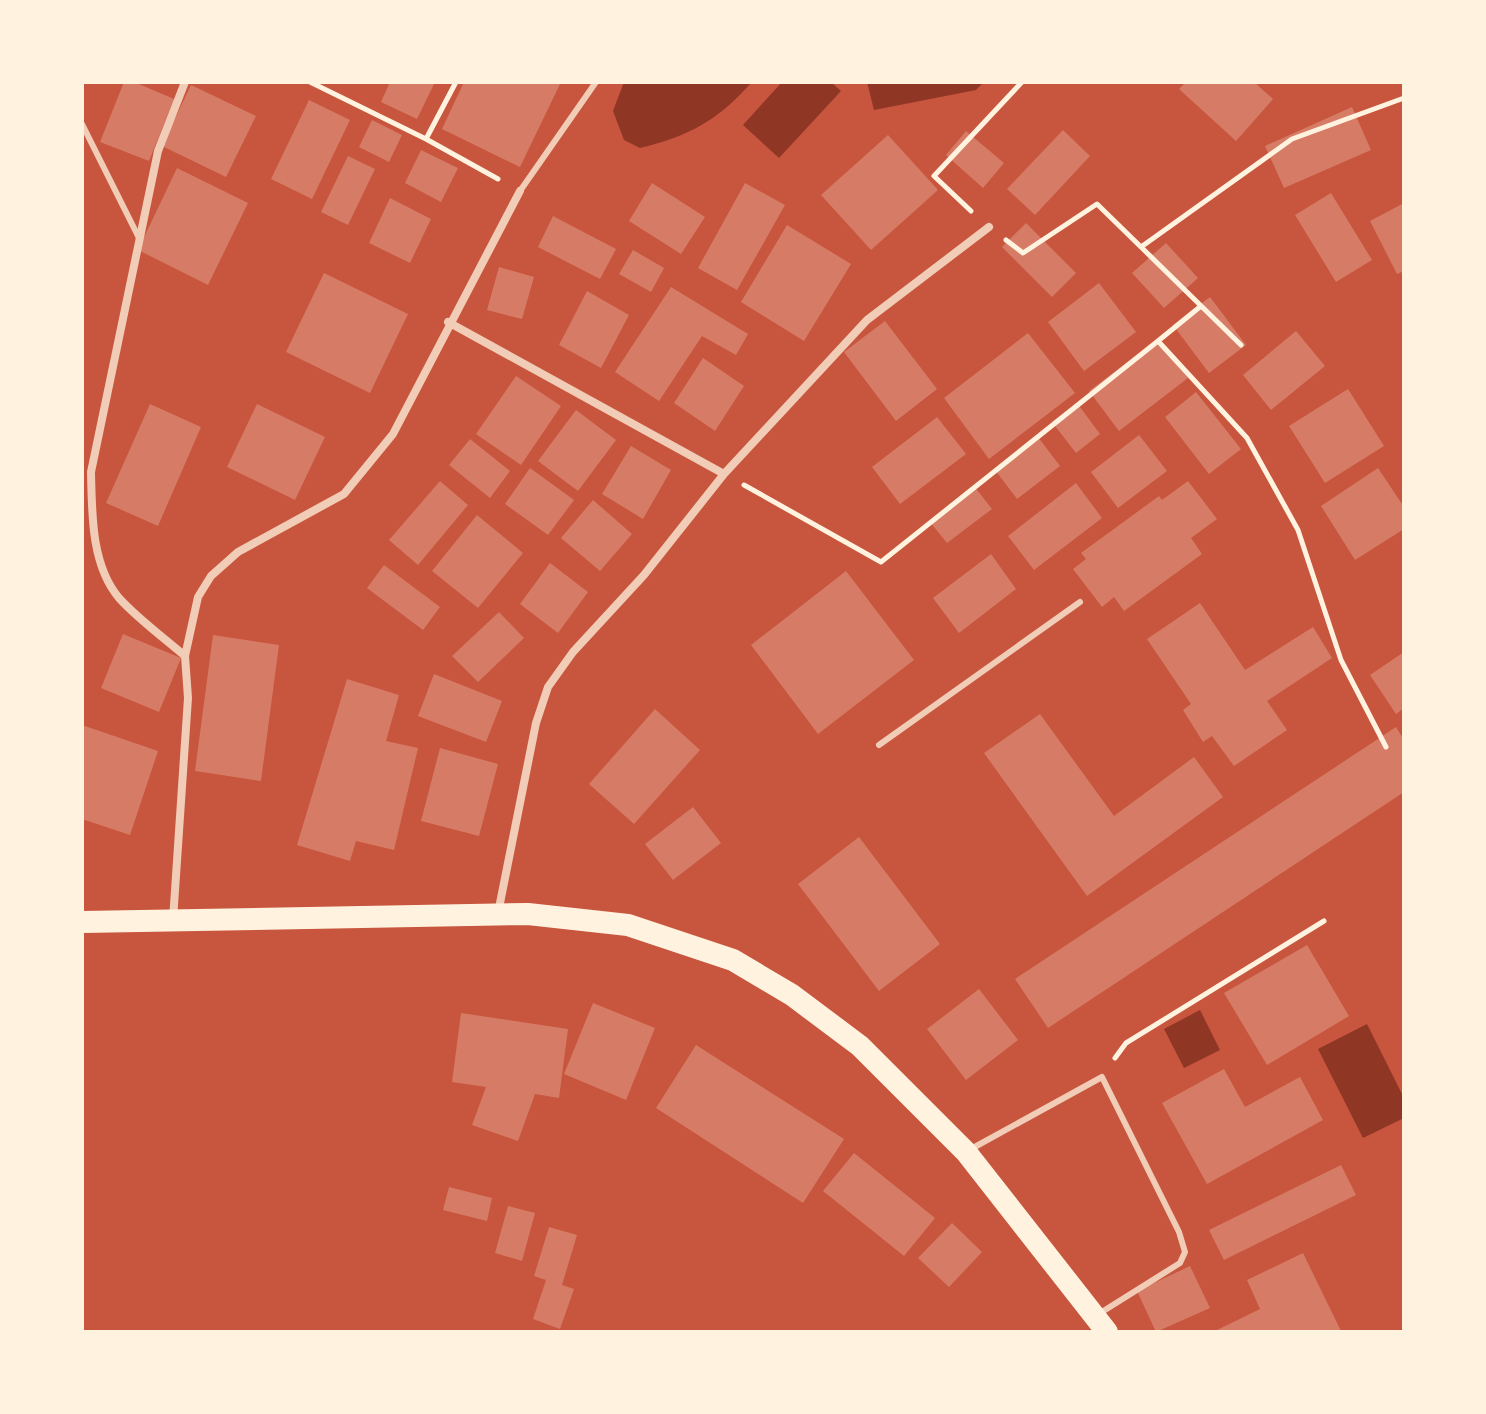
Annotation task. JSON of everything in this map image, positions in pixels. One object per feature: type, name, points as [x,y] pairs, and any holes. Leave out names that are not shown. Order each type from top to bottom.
[{"type":"highway","points":[[82,922],[498,914],[628,925],[733,960],[792,995],[860,1046],[966,1152],[1101,1324]]},
{"type":"street","points":[[185,82],[158,151],[91,472],[92,527],[102,564],[117,596],[185,656]]},
{"type":"street","points":[[173,921],[188,698],[185,656],[198,597],[211,576],[238,552],[344,494],[365,464],[393,434],[448,322],[520,191]]},
{"type":"street","points":[[498,914],[536,723],[548,687],[573,652],[644,575],[724,474],[867,320],[989,227]]},
{"type":"street","points":[[448,322],[724,474]]},
{"type":"lane","points":[[520,191],[596,82]]},
{"type":"lane","points":[[82,124],[139,238]]},
{"type":"lane","points":[[879,745],[1080,602]]},
{"type":"lane","points":[[966,1152],[1102,1077],[1179,1232],[1185,1252],[1180,1263],[1101,1324]]},
{"type":"path","points":[[310,82],[426,139],[520,191]]},
{"type":"path","points":[[426,139],[456,82]]},
{"type":"path","points":[[1022,82],[934,176],[989,227],[1023,253],[1097,204],[1241,345]]},
{"type":"path","points":[[1141,247],[1292,139],[1404,98]]},
{"type":"path","points":[[724,474],[881,562],[1201,306]]},
{"type":"path","points":[[1158,341],[1247,438],[1298,530],[1341,660],[1386,747]]},
{"type":"path","points":[[1126,1043],[1324,921]]},
{"type":"shaded area","points":[[624,82],[752,82],[727,107],[702,125],[674,138],[640,148],[624,140],[613,111]]},
{"type":"shaded area","points":[[782,82],[831,82],[841,91],[779,158],[743,125]]},
{"type":"shaded area","points":[[867,82],[984,82],[976,90],[874,110]]},
{"type":"shaded area","points":[[1200,1010],[1220,1050],[1184,1068],[1164,1029]]},
{"type":"shaded area","points":[[1367,1024],[1404,1098],[1404,1118],[1363,1138],[1318,1049]]},
{"type":"building","points":[[124,82],[134,82],[174,99],[149,161],[100,142]]},
{"type":"building","points":[[390,82],[435,82],[417,119],[381,102]]},
{"type":"building","points":[[464,82],[561,82],[520,167],[442,129]]},
{"type":"building","points":[[1186,82],[1254,82],[1273,99],[1236,141],[1179,89]]},
{"type":"building","points":[[191,85],[256,116],[226,177],[162,146]]},
{"type":"building","points":[[309,100],[350,120],[312,199],[271,179]]},
{"type":"building","points":[[1352,107],[1371,150],[1284,188],[1265,146]]},
{"type":"building","points":[[372,120],[402,135],[389,162],[359,147]]},
{"type":"building","points":[[1063,130],[1090,156],[1035,215],[1007,189]]},
{"type":"building","points":[[966,131],[1004,163],[983,188],[946,155]]},
{"type":"building","points":[[888,135],[938,190],[871,250],[821,195]]},
{"type":"building","points":[[421,150],[458,168],[441,202],[405,183]]},
{"type":"building","points":[[348,156],[375,169],[348,225],[321,212]]},
{"type":"building","points":[[177,168],[248,203],[208,285],[138,250]]},
{"type":"building","points":[[652,183],[705,217],[681,254],[629,221]]},
{"type":"building","points":[[745,183],[785,205],[737,290],[698,268]]},
{"type":"building","points":[[1331,193],[1372,260],[1336,282],[1295,215]]},
{"type":"building","points":[[390,198],[431,219],[410,263],[369,243]]},
{"type":"building","points":[[1404,203],[1404,271],[1397,274],[1370,221]]},
{"type":"building","points":[[553,216],[616,249],[600,279],[538,247]]},
{"type":"building","points":[[1026,223],[1076,273],[1052,297],[1002,247]]},
{"type":"building","points":[[787,225],[851,264],[804,341],[741,302]]},
{"type":"building","points":[[1166,243],[1198,278],[1164,308],[1132,273]]},
{"type":"building","points":[[633,250],[664,268],[651,292],[619,274]]},
{"type":"building","points":[[499,267],[534,277],[522,319],[487,310]]},
{"type":"building","points":[[324,273],[408,314],[370,393],[286,352]]},
{"type":"building","points":[[1099,283],[1136,332],[1084,371],[1048,322]]},
{"type":"building","points":[[671,287],[748,334],[736,355],[702,336],[659,401],[615,372]]},
{"type":"building","points":[[587,291],[629,315],[601,368],[559,345]]},
{"type":"building","points":[[1210,297],[1246,345],[1209,373],[1173,325]]},
{"type":"building","points":[[885,321],[937,389],[896,421],[844,352]]},
{"type":"building","points":[[1296,331],[1325,366],[1271,410],[1243,375]]},
{"type":"building","points":[[1028,333],[1075,393],[989,459],[944,398]]},
{"type":"building","points":[[1158,339],[1188,378],[1119,431],[1089,391]]},
{"type":"building","points":[[703,358],[744,386],[715,431],[674,403]]},
{"type":"building","points":[[516,376],[561,406],[521,465],[476,434]]},
{"type":"building","points":[[1348,389],[1384,446],[1325,483],[1289,426]]},
{"type":"building","points":[[1196,392],[1241,449],[1209,474],[1165,417]]},
{"type":"building","points":[[1077,403],[1100,434],[1076,453],[1052,422]]},
{"type":"building","points":[[150,404],[201,427],[158,526],[106,503]]},
{"type":"building","points":[[257,404],[325,437],[295,500],[227,467]]},
{"type":"building","points":[[576,410],[616,440],[578,491],[538,461]]},
{"type":"building","points":[[937,417],[966,454],[900,504],[872,467]]},
{"type":"building","points":[[1139,435],[1167,471],[1118,508],[1091,472]]},
{"type":"building","points":[[1038,437],[1060,466],[1017,499],[995,470]]},
{"type":"building","points":[[470,439],[510,471],[490,498],[449,465]]},
{"type":"building","points":[[631,446],[671,470],[643,519],[602,494]]},
{"type":"building","points":[[530,468],[574,500],[548,535],[505,504]]},
{"type":"building","points":[[1378,468],[1404,507],[1404,529],[1355,560],[1321,506]]},
{"type":"building","points":[[440,481],[468,505],[418,565],[389,540]]},
{"type":"building","points":[[1188,481],[1217,519],[1191,538],[1202,554],[1124,611],[1114,597],[1102,607],[1073,569],[1086,559],[1081,553],[1159,496],[1162,500]]},
{"type":"building","points":[[1076,483],[1102,518],[1034,570],[1008,536]]},
{"type":"building","points":[[974,486],[992,509],[947,543],[929,521]]},
{"type":"building","points":[[593,500],[632,534],[600,571],[561,538]]},
{"type":"building","points":[[477,515],[523,553],[478,608],[432,571]]},
{"type":"building","points":[[991,554],[1016,589],[959,633],[933,598]]},
{"type":"building","points":[[550,563],[588,592],[558,633],[520,604]]},
{"type":"building","points":[[384,565],[440,607],[423,630],[367,588]]},
{"type":"building","points":[[846,571],[914,660],[818,734],[751,645]]},
{"type":"building","points":[[1200,603],[1245,670],[1313,627],[1332,658],[1267,701],[1287,730],[1234,766],[1212,736],[1203,742],[1183,710],[1191,704],[1147,639]]},
{"type":"building","points":[[499,612],[524,638],[478,682],[452,656]]},
{"type":"building","points":[[123,634],[181,658],[159,712],[101,688]]},
{"type":"building","points":[[213,635],[279,645],[261,781],[195,771]]},
{"type":"building","points":[[1404,652],[1404,708],[1396,714],[1370,675]]},
{"type":"building","points":[[434,674],[502,701],[486,742],[418,716]]},
{"type":"building","points":[[347,679],[399,695],[386,741],[418,748],[394,850],[356,841],[350,861],[297,845]]},
{"type":"building","points":[[655,709],[700,750],[634,824],[589,784]]},
{"type":"building","points":[[1040,714],[1114,816],[1194,757],[1223,797],[1087,896],[984,753]]},
{"type":"building","points":[[82,725],[158,751],[130,835],[82,819]]},
{"type":"building","points":[[1396,727],[1404,740],[1404,792],[1048,1028],[1015,979]]},
{"type":"building","points":[[440,748],[498,764],[479,836],[421,821]]},
{"type":"building","points":[[693,807],[721,843],[673,880],[645,844]]},
{"type":"building","points":[[859,837],[940,944],[879,991],[798,884]]},
{"type":"building","points":[[1307,945],[1349,1016],[1267,1065],[1224,993]]},
{"type":"building","points":[[979,989],[1018,1040],[966,1080],[927,1029]]},
{"type":"building","points":[[593,1003],[655,1028],[626,1100],[564,1074]]},
{"type":"building","points":[[461,1013],[568,1029],[559,1098],[535,1094],[518,1141],[472,1125],[486,1087],[452,1082]]},
{"type":"building","points":[[696,1045],[844,1139],[803,1203],[656,1108]]},
{"type":"building","points":[[1224,1069],[1245,1107],[1300,1077],[1323,1120],[1207,1184],[1162,1103]]},
{"type":"building","points":[[854,1153],[935,1218],[904,1256],[823,1191]]},
{"type":"building","points":[[1341,1165],[1356,1195],[1224,1260],[1209,1230]]},
{"type":"building","points":[[449,1187],[492,1198],[487,1221],[443,1210]]},
{"type":"building","points":[[508,1206],[535,1213],[522,1261],[495,1253]]},
{"type":"building","points":[[952,1223],[982,1252],[949,1287],[918,1258]]},
{"type":"building","points":[[549,1227],[577,1235],[562,1285],[574,1289],[560,1329],[533,1319],[546,1280],[534,1276]]},
{"type":"building","points":[[1303,1253],[1341,1331],[1213,1332],[1260,1309],[1247,1280]]},
{"type":"building","points":[[1190,1266],[1210,1308],[1156,1332],[1137,1291]]}]
